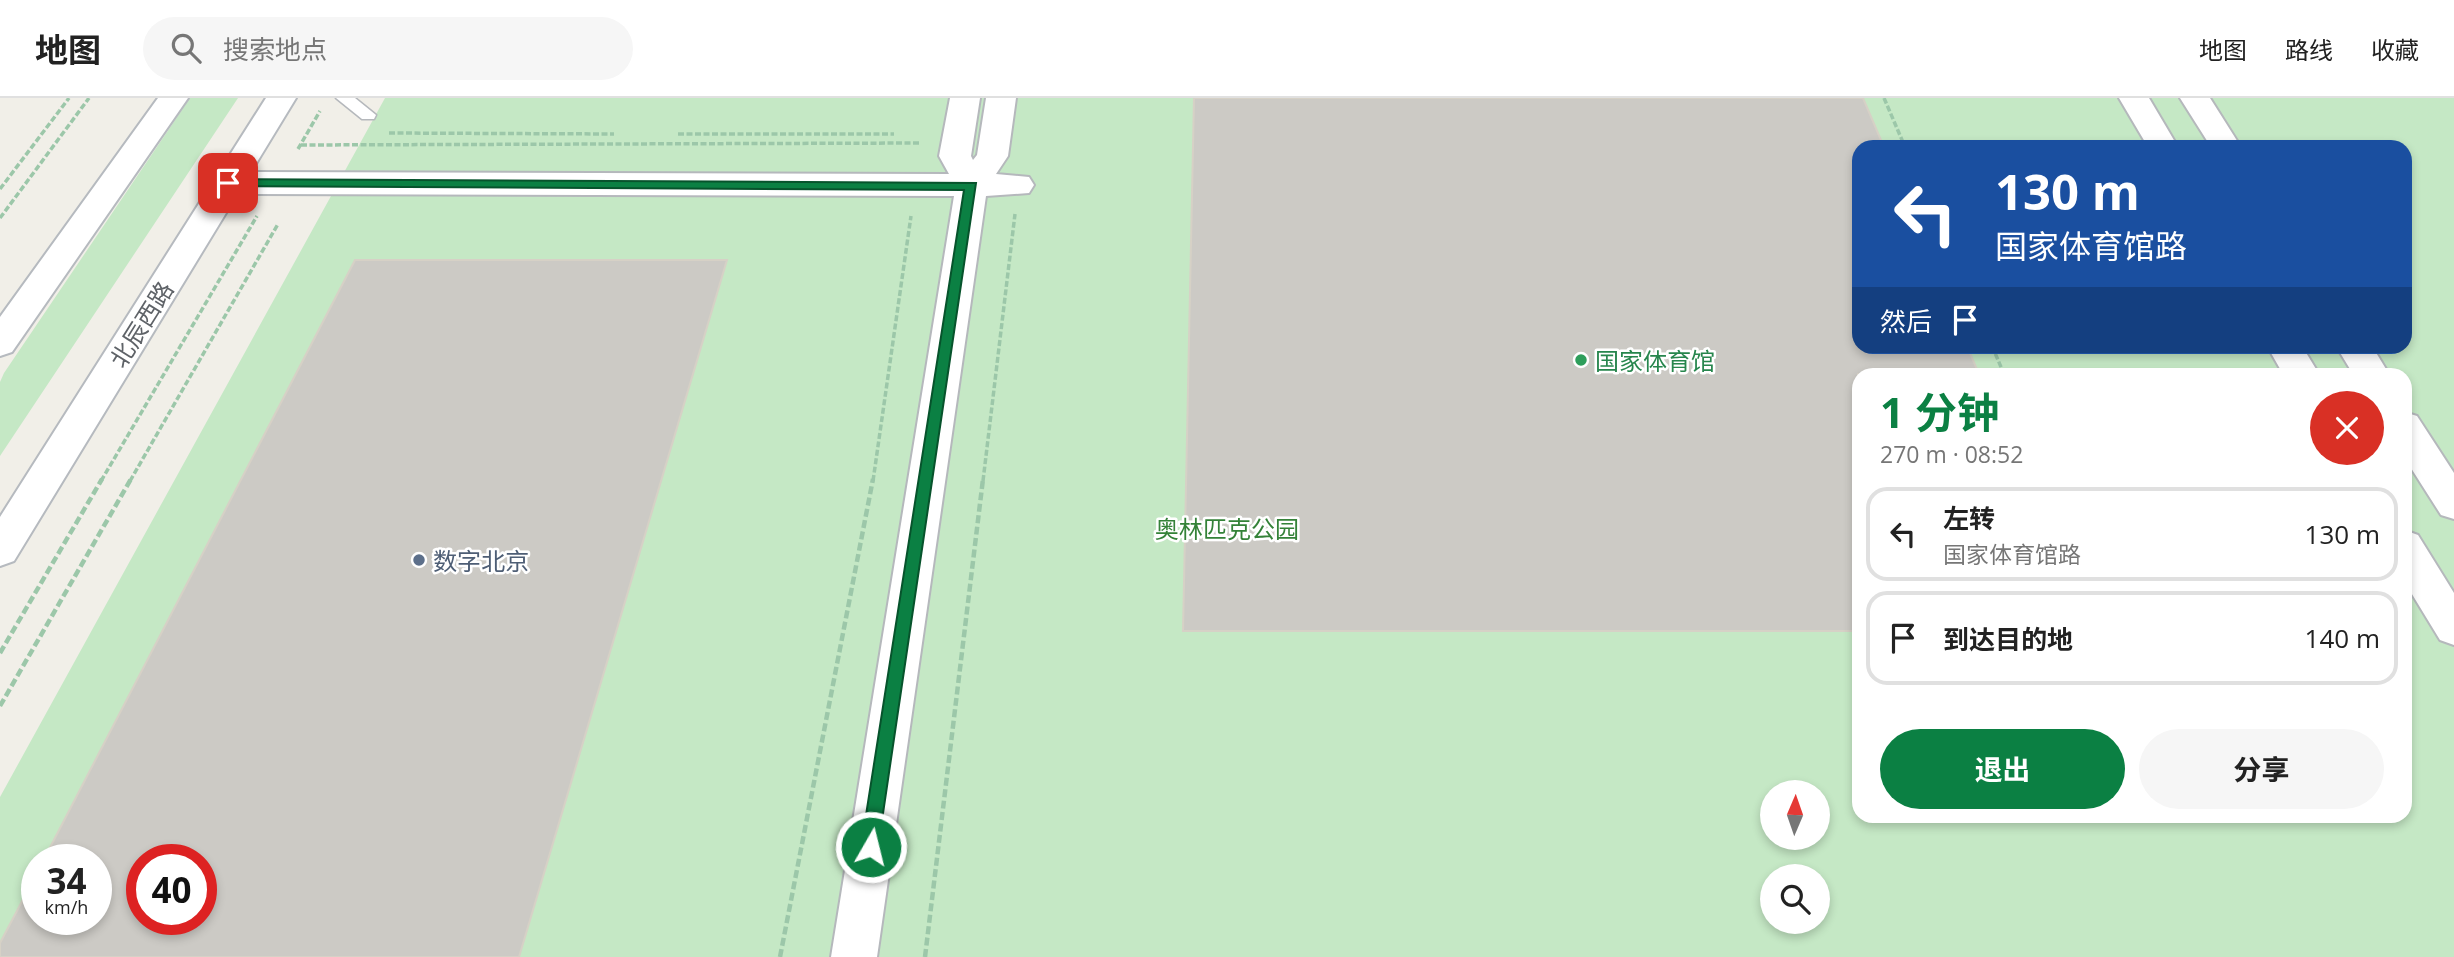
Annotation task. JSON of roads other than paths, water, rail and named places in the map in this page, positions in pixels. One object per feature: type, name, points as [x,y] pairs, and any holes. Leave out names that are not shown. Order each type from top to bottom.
[{"type":"street","points":[[0,343],[173,98]]},
{"type":"street","name":"北辰西路","points":[[0,550],[281,98]]},
{"type":"street","points":[[965,98],[955,156],[971,186]]},
{"type":"street","points":[[854,957],[971,186],[992,156],[1001,98]]},
{"type":"street","points":[[2134,98],[2159,140]]},
{"type":"street","points":[[2194,98],[2221,140]]},
{"type":"street","points":[[228,183],[1018,186]]},
{"type":"street","points":[[2412,438],[2454,504]]},
{"type":"street","points":[[2412,559],[2454,628]]},
{"type":"lane","points":[[344,98],[368,115]]},
{"type":"place","name":"国家体育馆","points":[[1581,360]]},
{"type":"place","name":"数字北京","points":[[419,560]]},
{"type":"park label","name":"奥林匹克公园","points":[[1227,528]]}]
